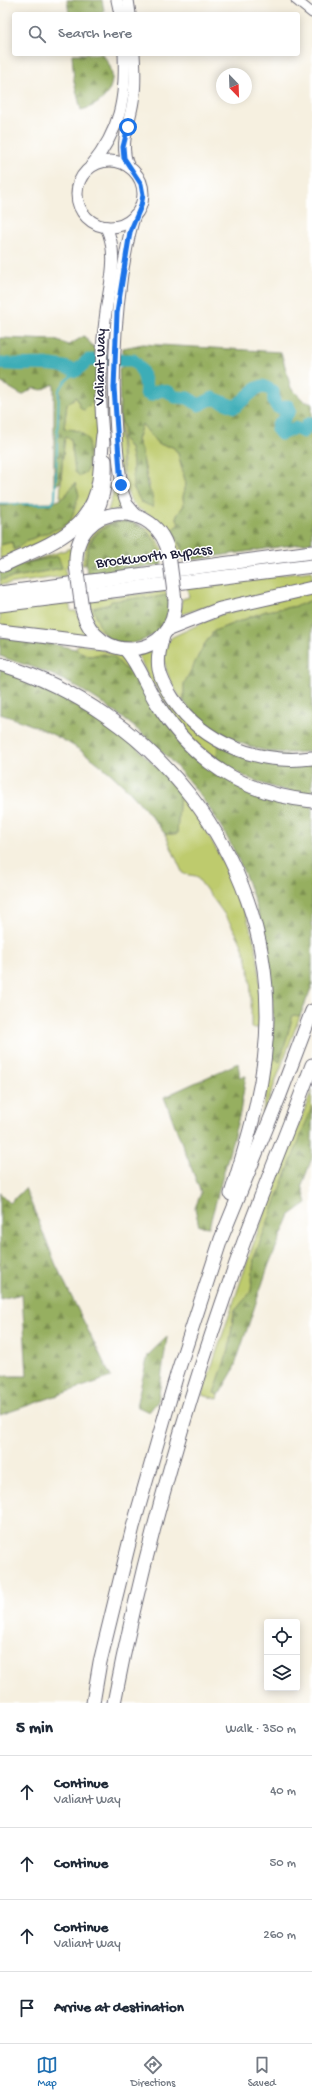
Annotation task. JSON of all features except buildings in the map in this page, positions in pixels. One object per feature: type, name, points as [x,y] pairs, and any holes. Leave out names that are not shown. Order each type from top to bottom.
[{"type":"highway","points":[[2,565],[53,542],[68,534],[79,524],[95,496],[99,480],[103,434]]},
{"type":"highway","points":[[105,644],[91,630],[82,609],[76,565],[77,547],[82,536],[91,524],[101,518],[117,514],[138,517],[151,524],[159,532],[166,542],[169,555],[175,600],[173,618],[166,632],[158,664],[163,683],[177,704],[200,728],[226,745],[248,753],[282,759],[312,758]]},
{"type":"highway","points":[[2,565],[60,548],[82,536]]},
{"type":"highway","name":"Brockworth Bypass","points":[[0,592],[312,552]]},
{"type":"highway","name":"Brockworth Bypass","points":[[0,606],[312,566]]},
{"type":"highway","points":[[0,631],[105,644],[126,650],[145,646],[166,632],[220,609],[312,588]]},
{"type":"highway","points":[[126,650],[136,663],[156,703],[170,723],[200,756],[227,775],[246,785],[269,794],[312,801]]},
{"type":"highway","points":[[0,664],[46,680],[77,696],[115,721],[151,750],[169,769],[200,808],[225,849],[241,883],[255,927],[264,968],[266,1034],[263,1072],[256,1114],[227,1210],[221,1239]]},
{"type":"highway","points":[[93,1703],[100,1662],[133,1527],[177,1374],[221,1239],[280,1095],[312,1011]]},
{"type":"highway","points":[[114,1703],[149,1542],[196,1385],[243,1244],[312,1065]]},
{"type":"main road","points":[[117,0],[120,12]]},
{"type":"main road","points":[[128,0],[130,12]]},
{"type":"main road","points":[[124,56],[124,96],[118,120],[111,138],[81,178],[77,188],[77,199],[80,209],[91,221],[106,227],[117,226],[127,222],[135,215],[141,206],[143,195],[139,180],[124,158],[123,147],[134,99],[134,56]]},
{"type":"main road","points":[[88,169],[97,164],[108,161],[119,162],[129,167]]},
{"type":"main road","name":"Valiant Way","points":[[135,215],[127,245],[118,306],[115,374],[121,485],[127,504],[138,517]]},
{"type":"main road","name":"Valiant Way","points":[[91,524],[100,510],[106,485],[106,460],[103,434],[102,371],[103,345],[113,261],[113,248],[106,227]]},
{"type":"street","points":[[296,0],[312,13]]},
{"type":"green space","points":[[67,0],[102,0],[103,12],[69,12]]},
{"type":"green space","points":[[72,56],[103,56],[112,72],[110,88],[105,96],[91,107],[81,110],[74,81]]},
{"type":"green space","points":[[84,336],[99,353],[100,399],[92,403],[85,410],[81,409],[76,397],[67,404],[64,428],[79,431],[88,439],[89,450],[87,471],[80,476],[75,472],[71,439],[65,437],[60,483],[54,485],[54,384],[42,390],[34,388],[22,395],[0,382],[0,338],[55,340],[69,345]]},
{"type":"green space","points":[[113,337],[125,509],[108,511],[114,489],[108,409],[109,344]]},
{"type":"green space","points":[[143,344],[281,352],[291,388],[305,402],[312,402],[312,542],[184,561],[182,547],[172,530],[179,524],[176,517],[184,505],[183,497],[186,484],[178,453],[173,447],[158,444],[142,424],[137,440],[142,452],[147,485],[152,495],[153,507],[141,502],[133,487],[133,462],[130,448],[123,439],[124,428],[120,417],[119,368],[122,368],[123,348]]},
{"type":"green space","points":[[76,397],[92,403],[100,399],[93,491],[72,525],[39,544],[0,559],[0,545],[12,542],[15,550],[28,540],[46,533],[79,495],[75,484],[65,496],[60,499],[64,437],[71,438],[72,452],[88,439],[79,431],[64,428],[67,404]]},
{"type":"green space","points":[[120,417],[124,428],[123,439],[130,448],[133,462],[133,487],[141,502],[153,506],[137,440],[142,424],[158,444],[173,447],[178,453],[186,484],[183,497],[184,505],[176,517],[179,524],[172,530],[178,539],[182,553],[176,552],[173,541],[167,531],[155,518],[132,503],[126,487],[124,475]]},
{"type":"green space","points":[[75,483],[79,495],[71,520],[62,527],[28,540],[14,550],[12,542],[0,545],[0,504],[53,503],[65,496]]},
{"type":"green space","points":[[126,519],[137,524],[123,521],[100,530],[90,541],[85,565],[82,565],[86,545],[94,532],[106,524]]},
{"type":"green space","points":[[118,522],[128,522],[144,528],[158,547],[162,565],[87,574],[86,556],[91,541],[102,529]]},
{"type":"green space","points":[[138,524],[152,530],[165,554],[160,554],[152,537]]},
{"type":"green space","points":[[72,548],[71,567],[65,568],[66,576],[0,585],[0,580],[62,568],[57,556],[27,562]]},
{"type":"green space","points":[[58,556],[62,568],[0,580],[0,569]]},
{"type":"green space","points":[[312,571],[312,583],[198,609],[180,615],[182,599],[189,597],[187,587]]},
{"type":"green space","points":[[166,591],[167,595],[146,599],[107,637],[95,627],[89,609],[91,608],[90,599]]},
{"type":"green space","points":[[312,592],[312,600],[297,606],[266,611],[214,631],[204,645],[184,684],[184,702],[174,687],[166,670],[165,653],[167,645],[172,637],[219,615]]},
{"type":"green space","points":[[167,595],[167,600],[170,601],[167,617],[162,626],[148,638],[131,643],[113,641],[106,636],[100,626],[93,608],[110,604],[111,601],[145,597],[146,599]]},
{"type":"green space","points":[[312,600],[312,751],[294,753],[276,752],[258,749],[241,743],[225,736],[210,726],[196,715],[184,702],[184,684],[204,645],[214,631],[266,611],[297,606]]},
{"type":"green space","points":[[69,602],[71,611],[76,611],[88,637],[0,627],[0,611]]},
{"type":"green space","points":[[0,637],[49,643],[75,649],[89,656],[104,654],[114,657],[124,668],[136,673],[203,766],[312,806],[312,986],[300,1016],[293,1015],[280,1062],[272,1056],[273,1007],[268,961],[259,916],[244,873],[224,833],[199,794],[169,759],[133,726],[102,703],[58,677],[0,656]]},
{"type":"green space","points":[[79,644],[110,652],[125,658],[136,673],[124,668],[114,657],[104,654],[89,656],[75,649]]},
{"type":"green space","points":[[153,649],[157,673],[219,745],[216,759],[197,744],[175,718],[153,683],[151,683],[138,655]]},
{"type":"green space","points":[[0,669],[46,686],[115,726],[180,790],[177,834],[165,834],[130,792],[93,759],[51,734],[27,723],[0,714]]},
{"type":"green space","points":[[219,745],[312,760],[312,795],[286,791],[250,779],[238,773],[216,759]]},
{"type":"green space","points":[[180,790],[215,847],[235,886],[243,907],[256,949],[259,967],[261,1028],[251,1028],[250,979],[242,945],[221,909],[196,876],[183,874],[165,834],[177,834]]},
{"type":"green space","points":[[293,1014],[300,1016],[262,1118],[272,1056],[280,1062]]},
{"type":"green space","points":[[238,1063],[240,1077],[246,1076],[240,1113],[209,1227],[199,1226],[195,1208],[201,1193],[164,1097]]},
{"type":"green space","points":[[312,1090],[311,1113],[254,1258],[251,1292],[234,1312],[229,1349],[214,1393],[219,1395],[218,1399],[202,1395],[255,1239]]},
{"type":"green space","points":[[312,1107],[312,1158],[302,1185],[307,1203],[290,1215],[269,1264],[233,1371],[219,1395],[214,1393],[229,1349],[234,1312],[251,1292],[254,1258]]},
{"type":"green space","points":[[25,1188],[56,1265],[111,1377],[0,1415],[0,1376],[27,1376],[22,1294],[0,1299],[0,1193],[10,1203]]},
{"type":"green space","points":[[167,1337],[158,1401],[149,1412],[136,1406],[148,1355]]},
{"type":"waterway","points":[[0,363],[58,366],[76,371],[88,360],[133,360],[142,371],[145,379],[146,393],[150,395],[161,390],[169,392],[175,397],[188,398],[199,405],[213,398],[235,407],[257,388],[263,386],[273,391],[274,402],[277,407],[282,408],[288,406],[290,410],[278,425],[277,429],[281,434],[295,428],[303,432],[308,424],[312,423]]},
{"type":"waterway","points":[[0,504],[52,504],[55,499],[59,390],[76,371]]},
{"type":"route","points":[[121,485],[114,388],[117,313],[127,245],[135,215],[141,206],[143,195],[141,184],[124,158],[123,147],[128,127]]}]
